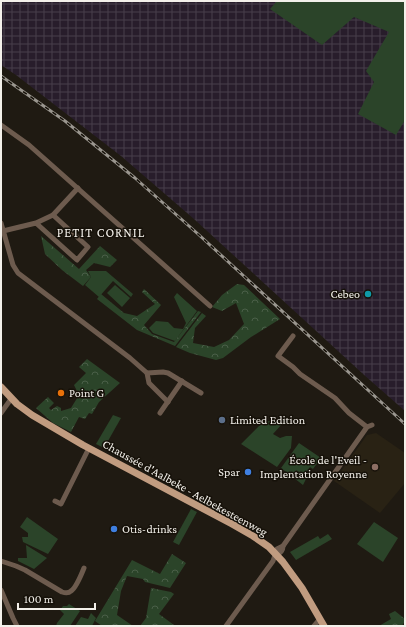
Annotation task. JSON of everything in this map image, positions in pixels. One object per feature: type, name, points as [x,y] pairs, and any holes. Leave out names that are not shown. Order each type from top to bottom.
[{"type":"main road","name":"Chaussée d'Aalbeke - Aelbekesteenweg","points":[[1,389],[32,416],[232,524],[269,547],[284,562],[302,588],[322,623]]},
{"type":"street","points":[[1,125],[29,145],[210,306]]},
{"type":"street","points":[[3,231],[36,223],[53,215],[78,188]]},
{"type":"street","points":[[36,223],[77,260],[88,247],[53,215]]},
{"type":"street","points":[[1,224],[13,265],[18,273],[124,353],[147,373],[149,383],[168,402]]},
{"type":"street","points":[[226,626],[276,555],[282,551],[283,546],[369,426],[349,413],[335,398],[300,374],[278,356],[293,336]]},
{"type":"street","points":[[147,373],[168,373],[201,393]]},
{"type":"street","points":[[160,413],[182,381]]},
{"type":"street","points":[[1,413],[11,399]]},
{"type":"street","name":"Chaussée d'Aalbeke - Aelbekesteenweg","points":[[54,501],[61,504],[89,448]]},
{"type":"street","points":[[1,561],[25,570],[65,593],[70,592],[73,589],[84,568]]},
{"type":"street","points":[[1,590],[4,602],[17,626]]},
{"type":"street","points":[[314,626],[322,623]]},
{"type":"shaded area","points":[[1,1],[405,1],[405,411],[194,219],[121,156],[1,65]]},
{"type":"shaded area","name":"École de l'Eveil - Implentation Royenne","points":[[376,433],[405,453],[405,483],[380,513],[334,481],[367,435]]},
{"type":"green space","points":[[277,1],[405,1],[405,120],[396,135],[358,114],[374,82],[366,71],[389,32],[354,17],[322,45],[270,9]]},
{"type":"green space","points":[[41,236],[79,269],[100,246],[117,260],[110,267],[94,263],[86,270],[91,277],[83,286],[62,270],[45,254]]},
{"type":"green space","points":[[88,271],[106,271],[133,294],[131,297],[113,281],[99,297],[85,285],[91,277]]},
{"type":"green space","points":[[237,284],[244,285],[280,319],[251,337],[223,358],[216,360],[190,353],[176,347],[202,313],[206,316],[195,328],[193,343],[214,347],[229,340],[244,324],[236,303],[222,311],[212,307],[222,295]]},
{"type":"green space","points":[[115,285],[130,298],[122,307],[107,293]]},
{"type":"green space","points":[[144,289],[161,305],[144,325],[152,334],[174,342],[198,311],[201,312],[175,346],[137,330],[97,299],[101,294],[124,313],[137,316],[155,304],[142,292]]},
{"type":"green space","points":[[177,293],[197,311],[175,341],[153,333],[149,328],[156,321],[168,322],[174,328],[183,329],[186,323],[174,297]]},
{"type":"green space","points":[[87,359],[120,383],[99,402],[92,414],[89,413],[85,419],[79,417],[71,432],[53,423],[36,408],[48,397],[54,403],[49,408],[51,410],[57,406],[61,408],[61,411],[71,408],[79,395],[74,385],[86,373],[79,367]]},
{"type":"green space","points":[[113,415],[121,418],[104,448],[96,444]]},
{"type":"green space","points":[[275,418],[282,424],[273,434],[280,438],[292,436],[291,448],[277,467],[241,444],[259,426]]},
{"type":"green space","points":[[299,443],[321,458],[313,469],[310,467],[306,473],[308,475],[303,485],[281,468]]},
{"type":"green space","points":[[191,509],[197,512],[179,545],[173,542]]},
{"type":"green space","points":[[27,517],[58,539],[48,554],[23,542],[22,537],[28,537],[28,533],[20,527]]},
{"type":"green space","points":[[374,522],[398,538],[383,562],[357,544]]},
{"type":"green space","points":[[328,534],[332,539],[296,560],[290,552],[318,536],[320,539]]},
{"type":"green space","points":[[26,545],[47,558],[34,569],[18,561],[18,558],[27,558]]},
{"type":"green space","points":[[172,554],[186,563],[170,588],[145,582],[143,579],[127,576],[121,591],[117,615],[133,626],[102,626],[95,621],[132,560],[160,574]]},
{"type":"green space","points":[[151,588],[174,594],[159,614],[174,625],[173,626],[140,626],[146,618]]},
{"type":"green space","points":[[69,604],[80,611],[70,626],[56,626],[64,614],[60,610],[63,606],[67,606]]},
{"type":"green space","points":[[395,611],[405,619],[402,626],[379,626],[391,619],[389,614]]},
{"type":"green space","points":[[91,613],[96,618],[92,626],[75,626],[81,617],[88,619]]},
{"type":"railway","points":[[1,76],[65,121],[135,178],[405,424]]},
{"type":"place","name":"Cebeo","points":[[368,294]]},
{"type":"place","name":"Point G","points":[[61,393]]},
{"type":"place","name":"Limited Edition","points":[[222,420]]},
{"type":"place","name":"École de l'Eveil - Implentation Royenne","points":[[375,467]]},
{"type":"place","name":"Spar","points":[[248,472]]},
{"type":"place","name":"Otis-drinks","points":[[114,529]]},
{"type":"district","name":"PETIT CORNIL","points":[[101,232]]}]
